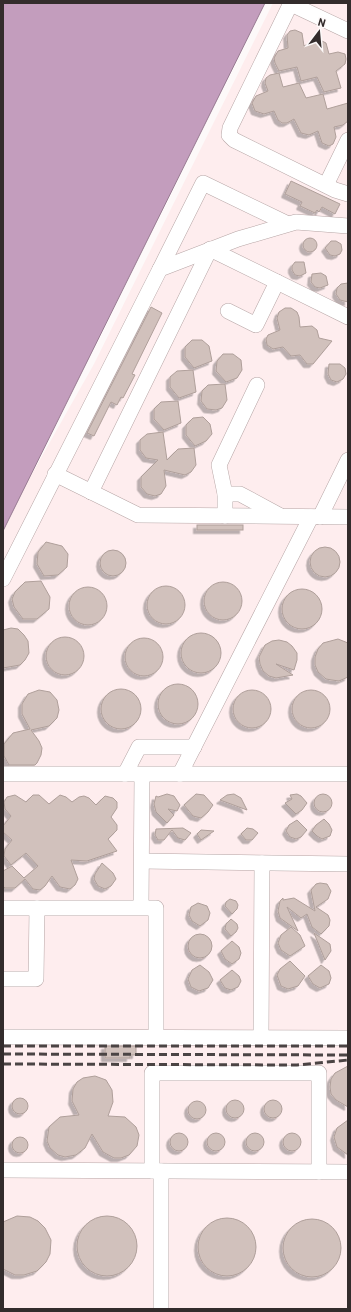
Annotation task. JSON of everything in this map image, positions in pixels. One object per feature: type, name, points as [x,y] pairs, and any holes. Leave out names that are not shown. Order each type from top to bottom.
[{"type":"lane","points":[[348,31],[291,3],[230,128],[229,135],[234,140],[326,185],[348,194]]},
{"type":"lane","points":[[326,185],[348,140]]},
{"type":"lane","points":[[3,580],[203,183],[288,224]]},
{"type":"lane","points":[[160,269],[210,249],[296,222],[319,222],[348,226]]},
{"type":"lane","points":[[210,249],[348,317]]},
{"type":"lane","points":[[91,492],[210,249]]},
{"type":"lane","points":[[228,311],[256,325],[278,282]]},
{"type":"lane","points":[[225,516],[225,494],[219,470],[220,461],[257,385]]},
{"type":"lane","points":[[180,774],[316,517],[348,460]]},
{"type":"lane","points":[[56,474],[138,515],[348,517]]},
{"type":"lane","points":[[225,494],[240,494],[281,516]]},
{"type":"lane","points":[[125,774],[139,747],[194,747]]},
{"type":"lane","points":[[3,774],[348,774]]},
{"type":"lane","points":[[141,907],[142,774]]},
{"type":"lane","points":[[142,861],[348,864]]},
{"type":"lane","points":[[261,1038],[262,863]]},
{"type":"lane","points":[[3,908],[156,908],[156,1037]]},
{"type":"lane","points":[[3,978],[36,979],[37,908]]},
{"type":"lane","points":[[3,1038],[348,1038]]},
{"type":"lane","points":[[161,1309],[152,1073],[319,1073],[319,1172]]},
{"type":"lane","points":[[3,1170],[348,1172]]},
{"type":"shaded area","points":[[3,3],[265,3],[3,531]]},
{"type":"shaded area","points":[[273,3],[348,3],[348,1309],[3,1309],[3,531],[24,488],[94,364]]},
{"type":"building","points":[[295,30],[302,33],[304,46],[320,40],[326,43],[329,54],[338,52],[345,54],[345,64],[336,71],[341,88],[324,92],[317,77],[301,81],[297,67],[279,71],[274,58],[278,51],[288,48],[287,35],[290,31]]},
{"type":"building","points":[[279,73],[283,87],[299,83],[306,98],[323,94],[327,109],[348,103],[348,121],[343,125],[334,127],[336,137],[333,144],[329,146],[322,143],[318,131],[309,135],[301,133],[294,119],[287,123],[282,123],[278,120],[274,111],[264,114],[255,111],[252,103],[256,96],[268,91],[265,83],[266,78],[270,75]]},
{"type":"building","points":[[291,181],[340,204],[335,214],[322,207],[319,212],[317,210],[315,213],[300,206],[302,202],[285,194]]},
{"type":"building","points":[[310,238],[315,240],[317,245],[315,250],[310,252],[305,250],[303,245],[305,240]]},
{"type":"building","points":[[331,241],[336,241],[341,244],[342,250],[340,254],[335,256],[330,255],[325,248]]},
{"type":"building","points":[[295,262],[304,262],[306,273],[300,276],[295,275],[292,270],[292,266]]},
{"type":"building","points":[[321,273],[326,276],[328,285],[320,288],[315,287],[311,282],[312,274]]},
{"type":"building","points":[[348,283],[348,302],[340,300],[336,294],[337,288],[341,284]]},
{"type":"building","points":[[151,307],[162,313],[132,374],[135,375],[123,398],[121,397],[117,405],[111,402],[94,436],[87,433]]},
{"type":"building","points":[[285,308],[291,308],[297,312],[300,327],[312,326],[317,330],[319,338],[332,341],[313,364],[307,364],[300,355],[291,356],[283,347],[273,349],[267,345],[266,339],[268,335],[280,330],[277,318],[279,312]]},
{"type":"building","points":[[192,340],[202,340],[209,346],[212,361],[194,368],[185,357],[185,347]]},
{"type":"building","points":[[223,354],[233,354],[241,360],[242,370],[237,378],[226,382],[216,371],[217,361]]},
{"type":"building","points":[[329,364],[340,364],[345,368],[346,374],[343,379],[337,382],[331,380],[328,374]]},
{"type":"building","points":[[193,370],[196,392],[179,398],[170,387],[170,377],[177,371]]},
{"type":"building","points":[[225,384],[227,400],[222,408],[216,410],[207,409],[201,401],[202,391],[208,385]]},
{"type":"building","points":[[178,401],[181,423],[164,430],[154,419],[154,409],[161,402]]},
{"type":"building","points":[[203,417],[210,424],[212,434],[206,441],[195,446],[186,435],[186,425],[193,418]]},
{"type":"building","points":[[163,432],[167,460],[178,449],[194,448],[196,465],[191,472],[185,475],[164,470],[166,486],[161,494],[155,496],[147,494],[141,487],[141,477],[158,460],[146,458],[140,450],[140,440],[147,434]]},
{"type":"building","points":[[197,525],[243,525],[243,530],[197,530]]},
{"type":"building","points":[[46,542],[62,546],[68,554],[67,567],[58,575],[44,576],[37,564],[38,552]]},
{"type":"building","points":[[325,547],[331,548],[339,556],[339,568],[331,576],[325,577],[319,576],[311,568],[310,562],[311,556],[319,548]]},
{"type":"building","points":[[113,550],[122,554],[126,563],[122,572],[113,576],[104,572],[100,563],[104,554]]},
{"type":"building","points":[[41,581],[50,597],[49,609],[37,619],[23,619],[14,607],[12,599],[15,592],[25,582]]},
{"type":"building","points":[[219,582],[227,582],[237,587],[241,594],[241,608],[237,615],[227,620],[219,620],[209,615],[207,612],[204,605],[204,597],[209,587],[212,585]]},
{"type":"building","points":[[162,586],[170,586],[180,591],[184,598],[184,612],[180,619],[170,624],[162,624],[152,619],[150,616],[147,609],[147,601],[152,591],[155,589]]},
{"type":"building","points":[[84,587],[92,587],[102,592],[106,599],[106,613],[102,620],[92,625],[84,625],[74,620],[72,617],[69,610],[69,602],[74,592],[77,590]]},
{"type":"building","points":[[302,589],[313,592],[319,598],[322,609],[319,620],[313,626],[302,629],[291,626],[285,620],[282,609],[285,598],[291,592]]},
{"type":"building","points":[[11,628],[18,629],[24,635],[28,641],[29,653],[20,665],[3,668],[3,630]]},
{"type":"building","points":[[197,633],[205,633],[212,636],[218,642],[221,653],[218,664],[212,670],[205,673],[197,673],[190,670],[184,664],[181,657],[181,649],[184,642],[190,636]]},
{"type":"building","points":[[61,637],[69,637],[79,642],[83,649],[83,663],[79,670],[69,675],[61,675],[51,670],[49,667],[46,660],[46,652],[51,642],[54,640]]},
{"type":"building","points":[[140,638],[148,638],[158,643],[162,650],[162,664],[158,671],[148,676],[140,676],[130,671],[128,668],[125,661],[125,653],[130,643],[133,641]]},
{"type":"building","points":[[338,639],[348,643],[348,677],[339,681],[326,679],[318,672],[315,665],[315,657],[318,649],[323,643]]},
{"type":"building","points":[[279,640],[287,642],[292,646],[297,653],[297,660],[294,670],[276,664],[293,675],[276,678],[269,676],[263,671],[259,657],[265,645],[272,641]]},
{"type":"building","points":[[178,684],[186,686],[192,690],[196,696],[198,704],[196,712],[192,718],[186,722],[178,724],[170,722],[164,718],[160,712],[158,704],[160,696],[164,690],[170,686]]},
{"type":"building","points":[[121,689],[129,691],[135,695],[139,701],[141,709],[139,717],[135,723],[129,727],[121,729],[113,727],[107,723],[103,717],[101,709],[103,701],[107,695],[113,691]]},
{"type":"building","points":[[39,690],[50,692],[57,700],[59,710],[57,718],[49,726],[31,730],[42,748],[41,755],[35,765],[9,765],[4,756],[4,744],[13,733],[30,729],[22,714],[22,704],[28,694]]},
{"type":"building","points":[[248,690],[256,690],[266,695],[270,702],[270,716],[266,723],[256,728],[248,728],[238,723],[236,720],[233,713],[233,705],[238,695],[241,693]]},
{"type":"building","points":[[307,690],[315,690],[325,695],[329,702],[329,716],[325,723],[315,728],[307,728],[297,723],[295,720],[292,713],[292,705],[297,695],[300,693]]},
{"type":"building","points":[[167,794],[174,796],[180,805],[177,811],[168,809],[174,815],[167,823],[156,812],[154,804],[156,796],[158,797]]},
{"type":"building","points":[[196,794],[204,795],[213,805],[201,818],[193,816],[184,805]]},
{"type":"building","points":[[234,794],[241,798],[247,810],[220,800],[227,795]]},
{"type":"building","points":[[297,794],[307,803],[302,810],[296,814],[285,803],[292,799],[290,795]]},
{"type":"building","points":[[323,794],[329,797],[332,803],[329,809],[323,812],[317,809],[314,803],[317,797]]},
{"type":"building","points":[[15,795],[26,802],[33,795],[39,795],[49,804],[60,795],[66,797],[72,802],[79,797],[84,796],[89,798],[96,805],[105,796],[113,798],[117,802],[117,808],[111,817],[117,825],[117,830],[108,839],[117,851],[87,861],[71,860],[78,879],[75,885],[70,889],[60,887],[52,876],[40,890],[33,889],[25,879],[15,888],[5,888],[3,886],[3,871],[12,866],[24,878],[38,866],[26,853],[11,865],[4,856],[5,849],[12,840],[3,832],[3,826],[11,816],[5,809],[4,802],[7,797]]},
{"type":"building","points":[[324,819],[332,830],[330,836],[322,839],[312,831],[316,825]]},
{"type":"building","points":[[297,820],[307,830],[301,837],[296,839],[290,837],[286,831],[289,825]]},
{"type":"building","points":[[183,828],[191,833],[185,840],[178,838],[172,830],[164,840],[158,840],[155,835],[156,829]]},
{"type":"building","points":[[247,828],[253,829],[258,833],[252,840],[246,840],[241,834]]},
{"type":"building","points":[[201,830],[214,831],[201,840],[197,834]]},
{"type":"building","points":[[102,863],[113,873],[116,879],[111,886],[105,889],[98,886],[94,879],[95,874]]},
{"type":"building","points":[[316,884],[327,884],[331,891],[328,899],[316,907],[328,915],[330,920],[329,926],[321,934],[312,927],[307,914],[301,918],[287,907],[298,931],[280,918],[278,911],[280,901],[283,898],[283,900],[294,898],[315,911],[311,890]]},
{"type":"building","points":[[230,899],[236,901],[238,905],[237,909],[232,914],[225,906],[226,902]]},
{"type":"building","points":[[198,903],[207,906],[210,913],[208,920],[200,926],[192,921],[189,915],[191,907]]},
{"type":"building","points":[[231,919],[237,924],[238,928],[231,936],[225,929],[226,924]]},
{"type":"building","points":[[291,927],[300,935],[305,946],[290,956],[281,950],[278,943],[281,935]]},
{"type":"building","points":[[314,933],[330,944],[331,951],[325,960]]},
{"type":"building","points":[[200,934],[208,938],[212,946],[208,954],[200,958],[192,954],[188,946],[192,938]]},
{"type":"building","points":[[232,941],[239,947],[241,953],[239,959],[232,964],[225,959],[221,951]]},
{"type":"building","points":[[290,961],[305,976],[298,986],[288,989],[281,986],[277,975],[280,969]]},
{"type":"building","points":[[200,965],[209,972],[213,980],[208,988],[199,991],[191,987],[188,979],[192,970]]},
{"type":"building","points":[[321,965],[329,971],[331,978],[329,984],[320,988],[313,984],[308,976]]},
{"type":"building","points":[[232,970],[239,976],[241,981],[238,987],[231,990],[225,988],[220,980]]},
{"type":"building","points":[[105,1046],[136,1046],[136,1055],[130,1055],[130,1058],[105,1058]]},
{"type":"building","points":[[348,1066],[348,1107],[336,1100],[331,1094],[330,1087],[331,1079],[335,1073]]},
{"type":"building","points":[[95,1076],[106,1080],[112,1090],[113,1102],[108,1116],[125,1117],[136,1127],[139,1135],[137,1146],[129,1155],[121,1158],[114,1158],[103,1152],[92,1134],[85,1148],[76,1155],[65,1157],[58,1155],[50,1148],[47,1141],[49,1127],[60,1117],[79,1115],[72,1101],[73,1089],[77,1082],[83,1078]]},
{"type":"building","points":[[17,1098],[23,1098],[28,1103],[26,1112],[23,1114],[17,1114],[12,1109],[12,1103]]},
{"type":"building","points":[[231,1100],[239,1100],[244,1105],[242,1116],[239,1118],[231,1118],[226,1113],[226,1105]]},
{"type":"building","points":[[273,1100],[279,1103],[282,1109],[279,1115],[273,1118],[267,1115],[264,1109],[267,1103]]},
{"type":"building","points":[[193,1101],[201,1101],[206,1106],[204,1117],[201,1119],[193,1119],[188,1114],[188,1106]]},
{"type":"building","points":[[348,1120],[348,1155],[337,1147],[334,1137],[337,1128]]},
{"type":"building","points":[[179,1133],[185,1136],[188,1142],[185,1148],[179,1151],[173,1148],[170,1142],[173,1136]]},
{"type":"building","points":[[212,1133],[220,1133],[225,1138],[223,1149],[220,1151],[212,1151],[207,1146],[207,1138]]},
{"type":"building","points":[[255,1133],[261,1136],[264,1142],[261,1148],[255,1151],[249,1148],[246,1142],[249,1136]]},
{"type":"building","points":[[292,1133],[298,1136],[301,1142],[298,1148],[292,1151],[286,1148],[283,1142],[286,1136]]},
{"type":"building","points":[[20,1137],[26,1139],[28,1145],[26,1151],[20,1153],[14,1151],[12,1145],[14,1139]]},
{"type":"building","points":[[17,1216],[30,1217],[38,1221],[45,1228],[51,1240],[50,1254],[46,1262],[37,1271],[24,1275],[15,1275],[3,1269],[3,1222]]},
{"type":"building","points":[[107,1216],[123,1221],[128,1225],[132,1230],[137,1246],[132,1262],[128,1267],[123,1271],[107,1276],[91,1271],[86,1267],[82,1262],[77,1246],[82,1230],[86,1225],[91,1221]]},
{"type":"building","points":[[221,1218],[233,1218],[248,1226],[256,1241],[256,1253],[248,1268],[233,1276],[221,1276],[206,1268],[198,1253],[198,1241],[206,1226]]},
{"type":"building","points":[[306,1219],[318,1219],[333,1227],[341,1242],[341,1254],[333,1269],[318,1277],[306,1277],[291,1269],[283,1254],[283,1242],[291,1227]]},
{"type":"railway","points":[[3,1046],[348,1046]]},
{"type":"railway","points":[[3,1054],[348,1055]]},
{"type":"railway","points":[[3,1064],[297,1065],[348,1060]]}]
